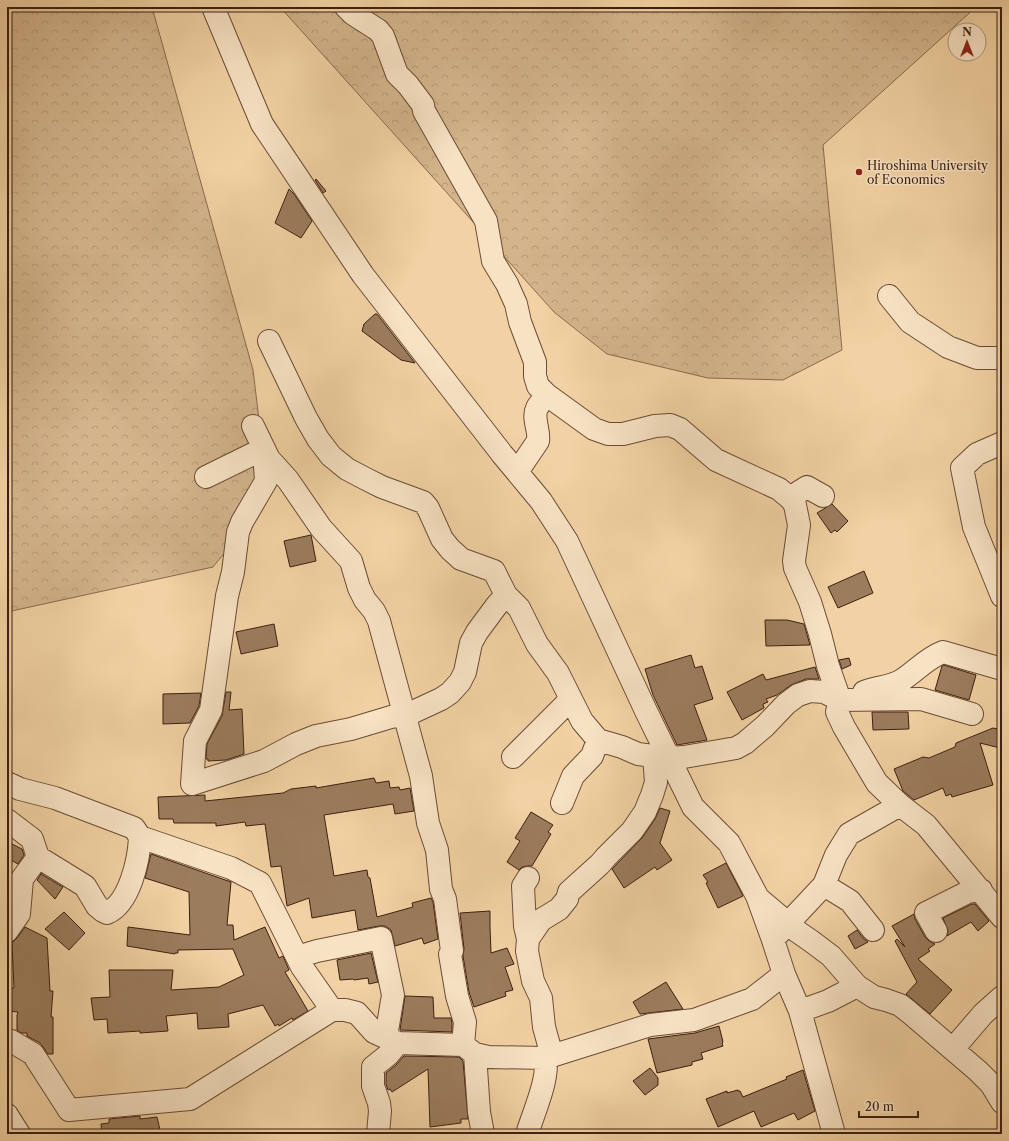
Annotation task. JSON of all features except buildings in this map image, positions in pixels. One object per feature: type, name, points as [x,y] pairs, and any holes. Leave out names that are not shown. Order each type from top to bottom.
[{"type":"street","points":[[213,7],[262,124],[363,275],[541,501],[567,541],[661,757],[693,807],[729,843],[756,896],[784,974],[800,1011],[834,1134]]},
{"type":"street","points":[[346,7],[353,14],[378,30],[383,36],[397,74],[408,85],[422,105],[486,221],[493,261],[507,284],[516,304],[520,322],[535,362],[535,376],[538,386],[547,395],[594,429],[608,434],[623,434],[655,426],[670,425],[680,429],[716,460],[779,489],[791,499],[795,505],[800,525],[794,561],[795,568],[810,602],[820,634],[828,666],[840,700],[837,712],[844,727],[877,783],[900,805],[926,824],[1002,917]]},
{"type":"street","points":[[889,296],[910,322],[948,348],[977,358],[1002,358]]},
{"type":"street","points":[[269,340],[306,418],[331,456],[347,469],[366,479],[382,487],[423,502],[428,508],[442,539],[450,549],[461,559],[494,572],[506,595],[519,608],[536,644],[558,673],[582,721],[598,740],[622,747],[638,754],[661,757],[690,756],[736,748],[745,743],[765,726],[798,694],[810,691],[824,692],[840,700],[921,700],[972,714]]},
{"type":"street","points":[[517,472],[538,442],[539,437],[535,414],[537,408],[547,395]]},
{"type":"street","points":[[253,426],[266,454],[288,480],[321,528],[351,561],[354,576],[359,588],[365,600],[374,611],[378,621],[421,776],[428,823],[437,850],[441,889],[445,899],[452,951],[450,954],[454,983],[465,1022],[482,1134]]},
{"type":"street","points":[[1002,443],[977,454],[962,468],[974,527],[1002,596]]},
{"type":"street","points":[[266,454],[266,481],[242,522],[238,532],[233,572],[227,596],[211,710],[195,741],[192,784],[264,761],[296,744],[316,736],[352,729],[405,714],[450,693],[460,682],[466,672],[471,643],[477,632],[506,595]]},
{"type":"street","points":[[206,477],[266,454]]},
{"type":"street","points":[[791,499],[807,487],[823,496]]},
{"type":"street","points":[[840,700],[871,689],[892,685],[902,680],[934,655],[943,652],[1002,669]]},
{"type":"street","points":[[513,757],[571,698]]},
{"type":"street","points":[[562,803],[573,776],[592,756],[598,740]]},
{"type":"street","points":[[528,939],[541,920],[559,909],[567,899],[569,892],[632,832],[645,812],[652,795],[661,757]]},
{"type":"street","points":[[7,783],[20,789],[55,798],[134,828],[140,837],[140,848],[126,892],[120,903],[113,910],[107,913],[103,911],[97,906],[85,886],[38,856],[32,839],[7,820]]},
{"type":"street","points":[[773,940],[824,885],[836,855],[849,834],[900,805]]},
{"type":"street","points":[[140,837],[231,868],[260,883],[302,967],[332,1010]]},
{"type":"street","points":[[7,931],[19,914],[22,879],[38,856]]},
{"type":"street","points":[[527,1134],[542,1087],[549,1057],[541,998],[533,981],[527,951],[528,939],[525,926],[523,886],[528,878]]},
{"type":"street","points":[[824,885],[850,901],[873,930]]},
{"type":"street","points":[[936,931],[926,913],[968,892],[981,890]]},
{"type":"street","points":[[756,896],[788,924],[831,956],[857,986],[874,997],[900,1005],[978,1071],[990,1084],[1002,1102]]},
{"type":"street","points":[[297,957],[317,951],[381,938],[393,995],[392,1040],[388,1055],[373,1067],[373,1086],[380,1111],[378,1134]]},
{"type":"street","points":[[7,1040],[32,1054],[69,1110],[190,1099],[332,1010],[346,1010],[357,1013],[374,1032],[392,1040],[469,1049],[488,1058],[549,1057],[650,1025],[694,1020],[752,999],[784,974]]},
{"type":"street","points":[[800,1011],[828,1001],[857,986]]},
{"type":"street","points":[[952,1049],[983,1014],[1002,997]]},
{"type":"street","points":[[7,1115],[19,1134]]},
{"type":"green space","points":[[7,7],[152,7],[253,370],[263,453],[257,513],[213,567],[7,612]]},
{"type":"green space","points":[[280,7],[976,7],[959,22],[947,22],[947,33],[823,145],[842,350],[783,380],[708,378],[607,354],[554,312]]},
{"type":"place","name":"Hiroshima University of Economics","points":[[859,172]]}]
